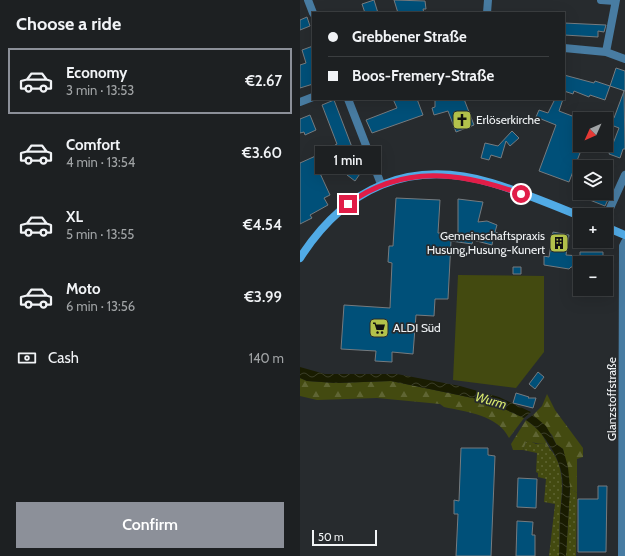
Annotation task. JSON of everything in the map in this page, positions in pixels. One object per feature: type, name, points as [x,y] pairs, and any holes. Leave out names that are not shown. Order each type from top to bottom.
[{"type":"street","points":[[308,0],[313,12]]},
{"type":"street","points":[[487,12],[488,0]]},
{"type":"street","points":[[602,0],[616,0],[606,52]]},
{"type":"street","points":[[565,48],[606,52],[625,58]]},
{"type":"street","points":[[300,102],[312,97]]},
{"type":"street","points":[[348,100],[381,184]]},
{"type":"street","points":[[300,258],[323,226],[338,211],[358,197],[381,184],[434,174],[466,177],[492,183],[573,213]]},
{"type":"street","points":[[610,208],[625,175]]},
{"type":"street","points":[[613,230],[625,235]]},
{"type":"street","name":"Glanzstoffstraße","points":[[622,556],[624,379],[623,246],[625,242]]},
{"type":"green space","points":[[458,275],[544,276],[544,352],[516,388],[453,380]]},
{"type":"green space","points":[[300,378],[307,381],[336,383],[391,381],[487,401],[524,418],[509,438],[504,430],[490,419],[472,413],[444,407],[440,404],[377,398],[317,400],[300,396]]},
{"type":"green space","points":[[547,394],[555,410],[583,448],[583,457],[577,459],[577,493],[570,488],[563,449],[556,444],[552,435],[533,415],[542,406]]},
{"type":"green space","points":[[526,420],[540,431],[550,449],[544,443],[539,444],[526,442],[523,450],[513,450],[511,444]]},
{"type":"green space","points":[[530,441],[536,444],[544,443],[551,450],[560,467],[562,495],[559,556],[549,556],[555,504],[544,502],[546,479],[538,477],[538,473],[536,472],[537,453],[523,450],[526,442]]},
{"type":"green space","points":[[570,488],[577,493],[576,556],[566,556]]},
{"type":"water","name":"Wurm","points":[[300,367],[325,374],[397,374],[460,386],[499,397],[531,412],[524,418],[487,401],[391,381],[336,383],[307,381],[300,378]]},
{"type":"water","points":[[533,415],[546,426],[556,444],[563,449],[568,467],[570,488],[566,556],[559,556],[560,516],[563,486],[561,469],[554,453],[544,437],[532,424],[526,420]]},
{"type":"building","points":[[374,0],[378,12],[365,12],[362,4]]},
{"type":"building","points":[[394,0],[425,1],[426,9],[423,9],[424,12],[398,12]]},
{"type":"building","points":[[307,17],[310,26],[300,30],[300,20]]},
{"type":"building","points":[[565,23],[606,25],[604,32],[598,31],[598,37],[565,35]]},
{"type":"building","points":[[312,46],[312,84],[300,88],[300,65],[306,63],[302,50]]},
{"type":"building","points":[[616,68],[625,71],[625,91],[610,86]]},
{"type":"building","points":[[565,75],[594,83],[595,81],[610,86],[605,100],[590,95],[589,97],[574,91],[573,94],[565,91]]},
{"type":"building","points":[[624,91],[625,149],[623,149],[620,158],[609,154],[610,152],[613,152],[613,144],[619,128],[613,126],[614,118]]},
{"type":"building","points":[[334,100],[355,155],[360,165],[364,168],[355,181],[347,175],[357,161],[337,169],[333,157],[338,152],[335,145],[337,144],[322,105]]},
{"type":"building","points":[[393,100],[417,100],[423,115],[372,133],[366,120],[397,108]]},
{"type":"building","name":"Erlöserkirche","points":[[435,100],[464,100],[474,125],[456,132],[448,111],[434,115],[432,108],[435,107]]},
{"type":"building","points":[[554,100],[563,100],[559,111],[573,116],[573,152],[580,152],[577,160],[573,160],[573,171],[569,182],[539,171],[556,125],[536,117],[539,110],[548,113]]},
{"type":"building","points":[[310,115],[316,130],[305,135],[304,132],[300,133],[300,119]]},
{"type":"building","points":[[512,131],[519,138],[510,146],[506,141],[501,158],[491,155],[489,160],[481,158],[485,143],[498,146]]},
{"type":"building","points":[[320,154],[326,165],[318,169],[330,195],[324,198],[328,205],[310,215],[312,218],[300,224],[300,163]]},
{"type":"building","points":[[396,198],[440,200],[438,233],[458,234],[458,199],[483,202],[478,222],[487,221],[497,225],[495,232],[498,233],[496,240],[493,239],[492,245],[473,240],[472,244],[451,241],[448,299],[435,299],[434,316],[416,315],[413,354],[392,352],[392,362],[375,361],[376,351],[341,349],[344,305],[390,308],[392,263],[388,262],[389,246],[393,246]]},
{"type":"building","points":[[590,200],[608,200],[605,206]]},
{"type":"building","points":[[553,232],[569,235],[566,255],[580,256],[573,256],[573,267],[569,269],[544,265],[544,256],[549,257]]},
{"type":"building","points":[[580,252],[603,252],[603,256],[580,256]]},
{"type":"building","points":[[513,267],[521,267],[521,274],[513,274]]},
{"type":"building","points":[[538,372],[544,377],[535,389],[529,384]]},
{"type":"building","points":[[516,393],[529,397],[528,398],[536,398],[533,408],[513,403]]},
{"type":"building","points":[[461,448],[488,448],[488,455],[495,456],[491,556],[456,556],[458,514],[454,514],[454,500],[459,501]]},
{"type":"building","points":[[518,478],[537,479],[536,508],[517,507]]},
{"type":"building","points":[[598,486],[607,486],[606,552],[578,552],[578,499],[598,499]]},
{"type":"building","points":[[517,521],[533,522],[532,535],[535,535],[535,556],[516,556]]},
{"type":"place","name":"Erlöserkirche","points":[[462,120]]},
{"type":"place","name":"Gemeinschaftspraxis Husung,Husung-Kunert","points":[[559,243]]},
{"type":"place","name":"ALDI Süd","points":[[379,328]]},
{"type":"route","points":[[348,204],[381,184],[434,174],[466,177],[492,183],[521,194]]}]
